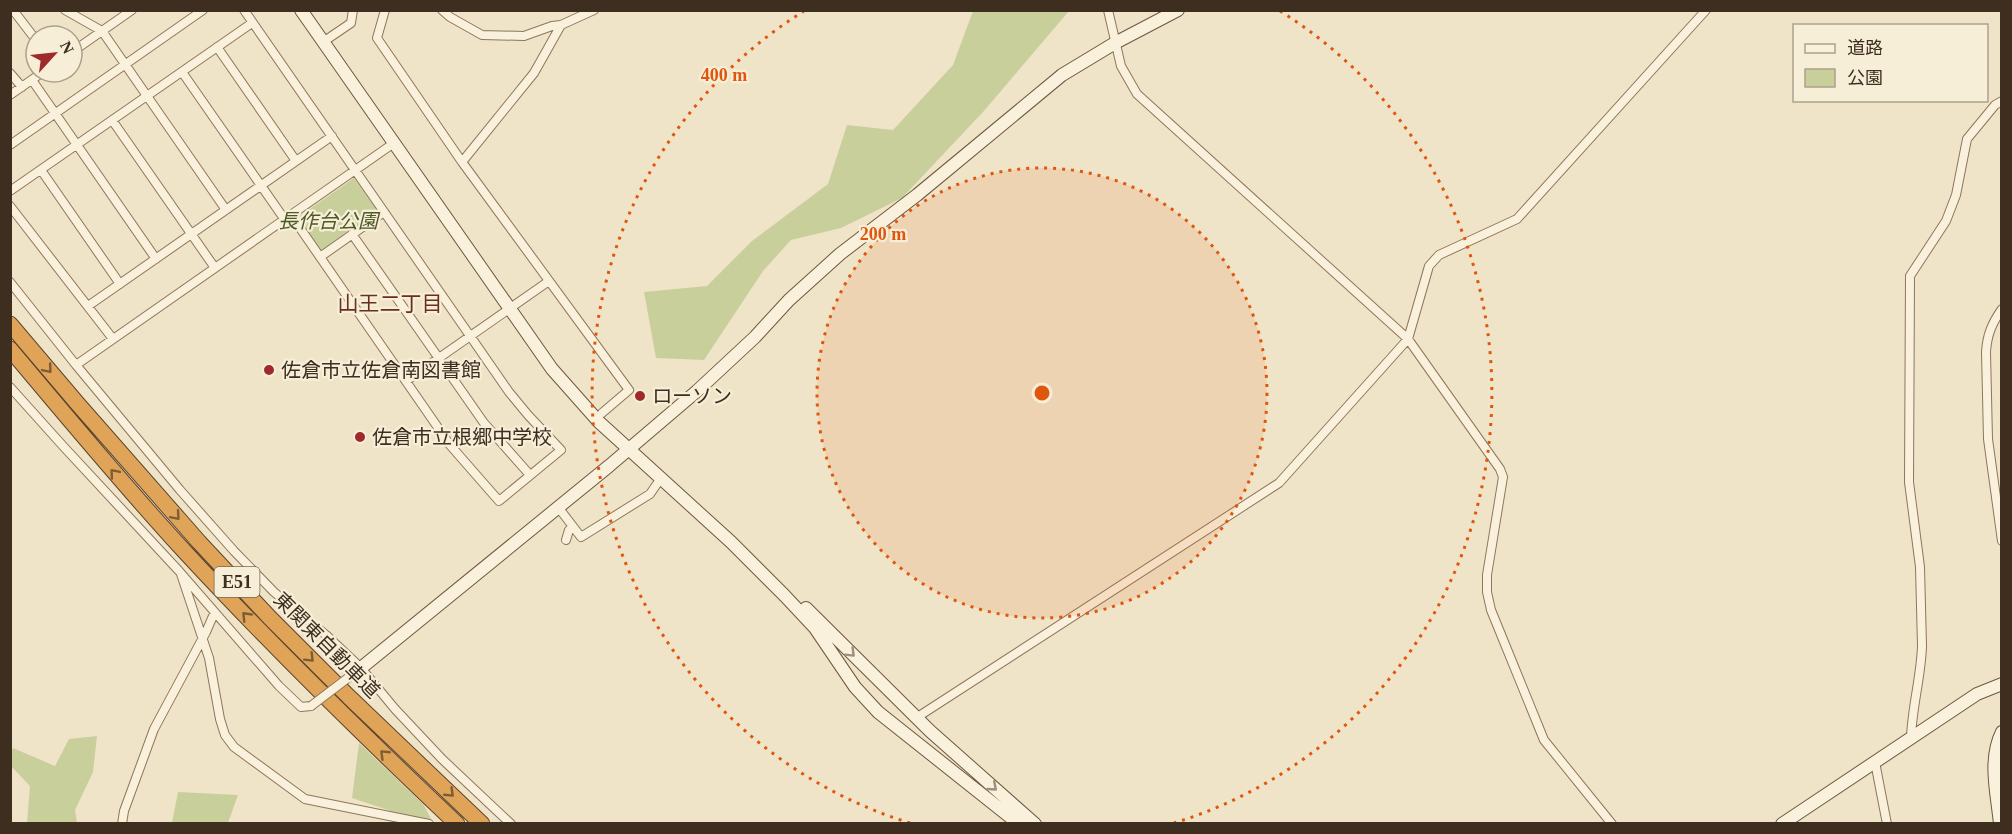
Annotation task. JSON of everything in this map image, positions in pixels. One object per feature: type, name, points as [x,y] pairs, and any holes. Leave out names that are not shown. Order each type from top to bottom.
[{"type":"highway","name":"東関東自動車道","points":[[10,324],[76,403],[270,618],[482,824]]},
{"type":"highway","name":"東関東自動車道","points":[[10,349],[121,481],[186,553],[336,708],[457,824]]},
{"type":"street","points":[[13,10],[24,24]]},
{"type":"street","points":[[65,10],[102,31],[226,210]]},
{"type":"street","points":[[84,44],[132,10]]},
{"type":"street","points":[[10,145],[203,10]]},
{"type":"street","points":[[182,72],[261,186],[320,257],[450,445],[499,501],[561,450],[509,392],[244,10]]},
{"type":"street","points":[[301,10],[552,369],[572,392],[599,422],[731,542],[785,596],[814,628],[855,687],[878,712],[1018,824]]},
{"type":"street","points":[[323,42],[351,23],[353,10]]},
{"type":"street","points":[[385,10],[376,38],[462,162],[629,390],[602,413]]},
{"type":"street","points":[[442,10],[482,35],[524,36],[561,25],[594,10]]},
{"type":"street","points":[[1108,10],[1121,66],[1129,84],[1145,104],[1408,339],[1500,469],[1503,477],[1487,576],[1487,592],[1491,610],[1544,740],[1612,824]]},
{"type":"street","points":[[10,387],[180,571],[294,701],[302,706],[312,706],[629,448],[725,366],[789,300],[840,254],[917,195],[1062,75],[1115,43],[1179,10]]},
{"type":"street","points":[[893,723],[916,718],[1279,483],[1408,339],[1433,259],[1517,219],[1706,10]]},
{"type":"street","points":[[10,191],[252,23]]},
{"type":"street","points":[[462,162],[534,74],[561,25]]},
{"type":"street","points":[[217,47],[296,161]]},
{"type":"street","points":[[10,73],[22,87]]},
{"type":"street","points":[[10,95],[26,84]]},
{"type":"street","points":[[35,84],[156,259]]},
{"type":"street","points":[[1911,738],[1911,720],[1922,646],[1920,567],[1909,482],[1910,276],[1946,221],[1956,195],[1967,139],[1995,105],[2001,101]]},
{"type":"street","points":[[112,120],[215,268]]},
{"type":"street","points":[[88,306],[332,136]]},
{"type":"street","points":[[76,365],[394,143]]},
{"type":"street","points":[[41,170],[120,284]]},
{"type":"street","points":[[10,206],[113,339]]},
{"type":"street","points":[[320,257],[384,212]]},
{"type":"street","points":[[352,234],[484,423],[530,475]]},
{"type":"street","points":[[406,381],[549,281]]},
{"type":"street","points":[[10,282],[180,490],[234,551],[274,592],[326,634],[361,668],[395,709],[442,759],[511,824]]},
{"type":"street","points":[[2001,309],[1987,339],[1986,352],[1988,439],[2001,540]]},
{"type":"street","points":[[558,507],[580,537],[650,494],[662,478]]},
{"type":"street","points":[[566,540],[569,530],[573,527]]},
{"type":"street","points":[[731,542],[747,552],[789,590],[916,718],[1035,824]]},
{"type":"street","points":[[180,571],[209,658],[220,719],[225,735],[234,747],[305,799],[429,824]]},
{"type":"street","points":[[122,824],[124,811],[154,729],[203,639],[210,620],[213,616],[218,616]]},
{"type":"street","points":[[1782,824],[1977,694],[2001,684]]},
{"type":"street","points":[[916,718],[916,731],[924,748]]},
{"type":"street","points":[[2000,824],[1993,759],[2001,732]]},
{"type":"street","points":[[1875,762],[1887,824]]},
{"type":"green space","points":[[973,11],[1069,11],[983,112],[902,198],[841,228],[791,240],[763,271],[704,360],[656,358],[644,292],[707,286],[752,241],[828,184],[847,125],[893,130],[953,65]]},
{"type":"green space","name":"長作台公園","points":[[354,178],[377,210],[321,251],[297,218]]},
{"type":"green space","points":[[97,736],[93,772],[75,810],[77,823],[27,823],[30,786],[11,766],[13,748],[55,766],[69,739]]},
{"type":"green space","points":[[359,743],[424,805],[433,823],[396,823],[391,811],[352,798]]},
{"type":"green space","points":[[178,792],[238,795],[228,823],[172,823]]},
{"type":"place","name":"佐倉市立佐倉南図書館","points":[[269,370]]},
{"type":"place","name":"ローソン","points":[[640,396]]},
{"type":"place","name":"佐倉市立根郷中学校","points":[[360,437]]},
{"type":"district","name":"山王二丁目","points":[[390,304]]}]
